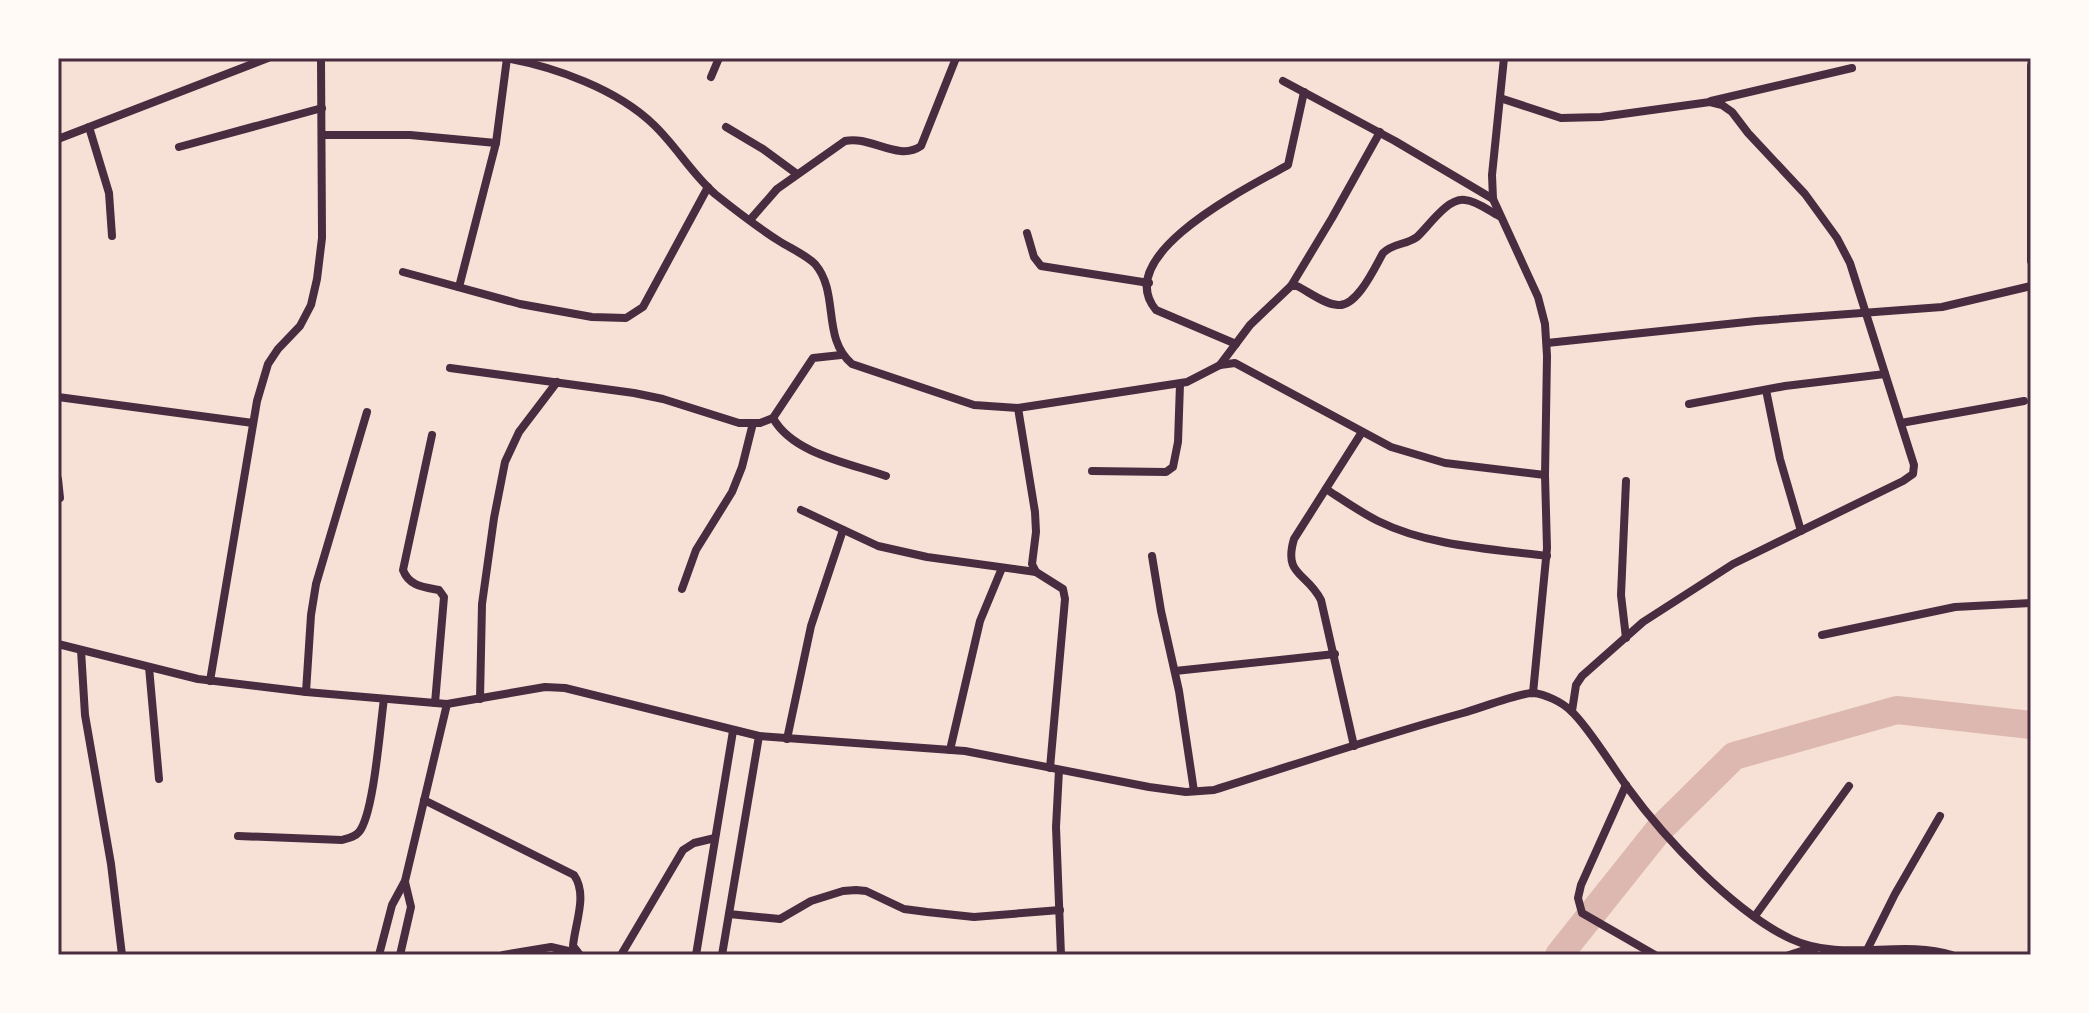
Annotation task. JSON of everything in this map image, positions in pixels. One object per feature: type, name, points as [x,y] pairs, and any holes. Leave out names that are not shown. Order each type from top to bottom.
[{"type":"street","points":[[58,139],[268,58]]},
{"type":"street","points":[[210,681],[253,423],[268,364],[300,326],[311,305],[317,279],[322,238],[321,58]]},
{"type":"street","points":[[459,287],[496,143],[506,58],[573,76],[635,108],[655,126],[708,187],[814,263],[825,279],[834,339],[841,355],[852,364],[974,405],[1018,408],[1180,384],[1207,374],[1220,365],[1250,325],[1291,286],[1380,132]]},
{"type":"street","points":[[711,77],[719,58]]},
{"type":"street","points":[[750,220],[777,189],[834,148],[855,139],[905,152],[915,151],[921,146],[956,58]]},
{"type":"street","points":[[1504,58],[1492,175],[1493,199],[1538,297],[1547,343],[1547,556],[1533,693]]},
{"type":"street","points":[[2031,66],[2031,261]]},
{"type":"street","points":[[1500,98],[1561,118],[1576,118],[1710,102],[1852,68]]},
{"type":"street","points":[[1283,81],[1380,132],[1493,199]]},
{"type":"street","points":[[1236,344],[1156,310],[1151,305],[1149,283],[1155,263],[1186,227],[1242,188],[1288,165],[1304,92]]},
{"type":"street","points":[[1572,711],[1576,685],[1582,676],[1679,597],[1733,564],[1913,474],[1914,465],[1901,423],[1843,250],[1805,194],[1732,112],[1710,102]]},
{"type":"street","points":[[179,147],[322,108]]},
{"type":"street","points":[[89,127],[109,193],[112,236]]},
{"type":"street","points":[[726,127],[797,174]]},
{"type":"street","points":[[323,135],[410,135],[496,143]]},
{"type":"street","points":[[403,272],[520,304],[592,317],[626,318],[643,307],[708,187]]},
{"type":"street","points":[[1291,286],[1330,303],[1340,306],[1349,304],[1389,247],[1414,239],[1453,203],[1469,200],[1500,217]]},
{"type":"street","points":[[1027,233],[1034,257],[1041,266],[1149,283]]},
{"type":"street","points":[[1547,343],[1756,321],[1942,307],[2031,286]]},
{"type":"street","points":[[450,368],[663,399],[739,423],[753,423],[773,418],[813,358],[841,355]]},
{"type":"street","points":[[1220,365],[1235,363],[1391,447],[1445,463],[1545,475]]},
{"type":"street","points":[[1689,404],[1885,374]]},
{"type":"street","points":[[480,699],[482,604],[505,462],[519,432],[557,382]]},
{"type":"street","points":[[1092,471],[1166,472],[1173,467],[1177,450],[1180,384]]},
{"type":"street","points":[[1766,390],[1780,459],[1801,531]]},
{"type":"street","points":[[58,397],[253,423]]},
{"type":"street","points":[[1901,423],[2024,401]]},
{"type":"street","points":[[1018,408],[1035,512],[1032,564],[1036,572]]},
{"type":"street","points":[[306,692],[316,584],[367,412]]},
{"type":"street","points":[[773,418],[778,428],[800,444],[886,476]]},
{"type":"street","points":[[682,589],[696,550],[732,492],[753,423]]},
{"type":"street","points":[[1354,746],[1321,600],[1315,588],[1290,563],[1294,539],[1362,432]]},
{"type":"street","points":[[432,435],[403,570],[413,584],[439,590],[444,597],[435,703]]},
{"type":"street","points":[[58,479],[60,498]]},
{"type":"street","points":[[1626,481],[1621,595],[1626,638]]},
{"type":"street","points":[[1326,489],[1380,522],[1416,535],[1547,556]]},
{"type":"street","points":[[801,510],[878,546],[927,557],[1036,572],[1057,582],[1063,589],[1065,599],[1054,769],[1061,955]]},
{"type":"street","points":[[787,739],[811,626],[843,530]]},
{"type":"street","points":[[1152,556],[1175,671],[1194,791]]},
{"type":"street","points":[[950,750],[980,621],[1002,568]]},
{"type":"street","points":[[1822,635],[1955,607],[2028,603]]},
{"type":"street","points":[[58,644],[210,681],[384,699],[447,704],[545,687],[565,688],[759,736],[950,750],[1149,787],[1194,791],[1214,790],[1533,693],[1555,700],[1572,711],[1628,789],[1707,878],[1755,916],[1814,951]]},
{"type":"street","points":[[81,650],[85,715],[111,864],[122,955]]},
{"type":"street","points":[[1175,671],[1335,654]]},
{"type":"street","points":[[149,667],[159,779]]},
{"type":"street","points":[[238,836],[342,840],[361,830],[366,816],[384,699]]},
{"type":"street","points":[[379,955],[392,905],[405,881],[447,704]]},
{"type":"street","points":[[696,955],[733,731]]},
{"type":"street","points":[[722,955],[759,736]]},
{"type":"street","points":[[1755,916],[1849,786]]},
{"type":"street","points":[[1628,789],[1581,885],[1578,898],[1582,913],[1650,954]]},
{"type":"street","points":[[424,800],[574,875],[581,885],[573,946],[579,954]]},
{"type":"street","points":[[1866,952],[1940,816]]},
{"type":"street","points":[[621,955],[683,850],[694,843],[715,838]]},
{"type":"street","points":[[400,955],[411,907],[405,881]]},
{"type":"street","points":[[729,914],[780,919],[811,901],[856,890],[866,891],[904,909],[943,914],[974,917],[1060,910]]},
{"type":"street","points":[[503,955],[551,947],[579,954]]},
{"type":"street","points":[[1789,955],[1814,951],[1919,950],[1952,955]]},
{"type":"waterway","points":[[1559,955],[1658,831],[1734,756],[1897,710],[2031,725]]}]
